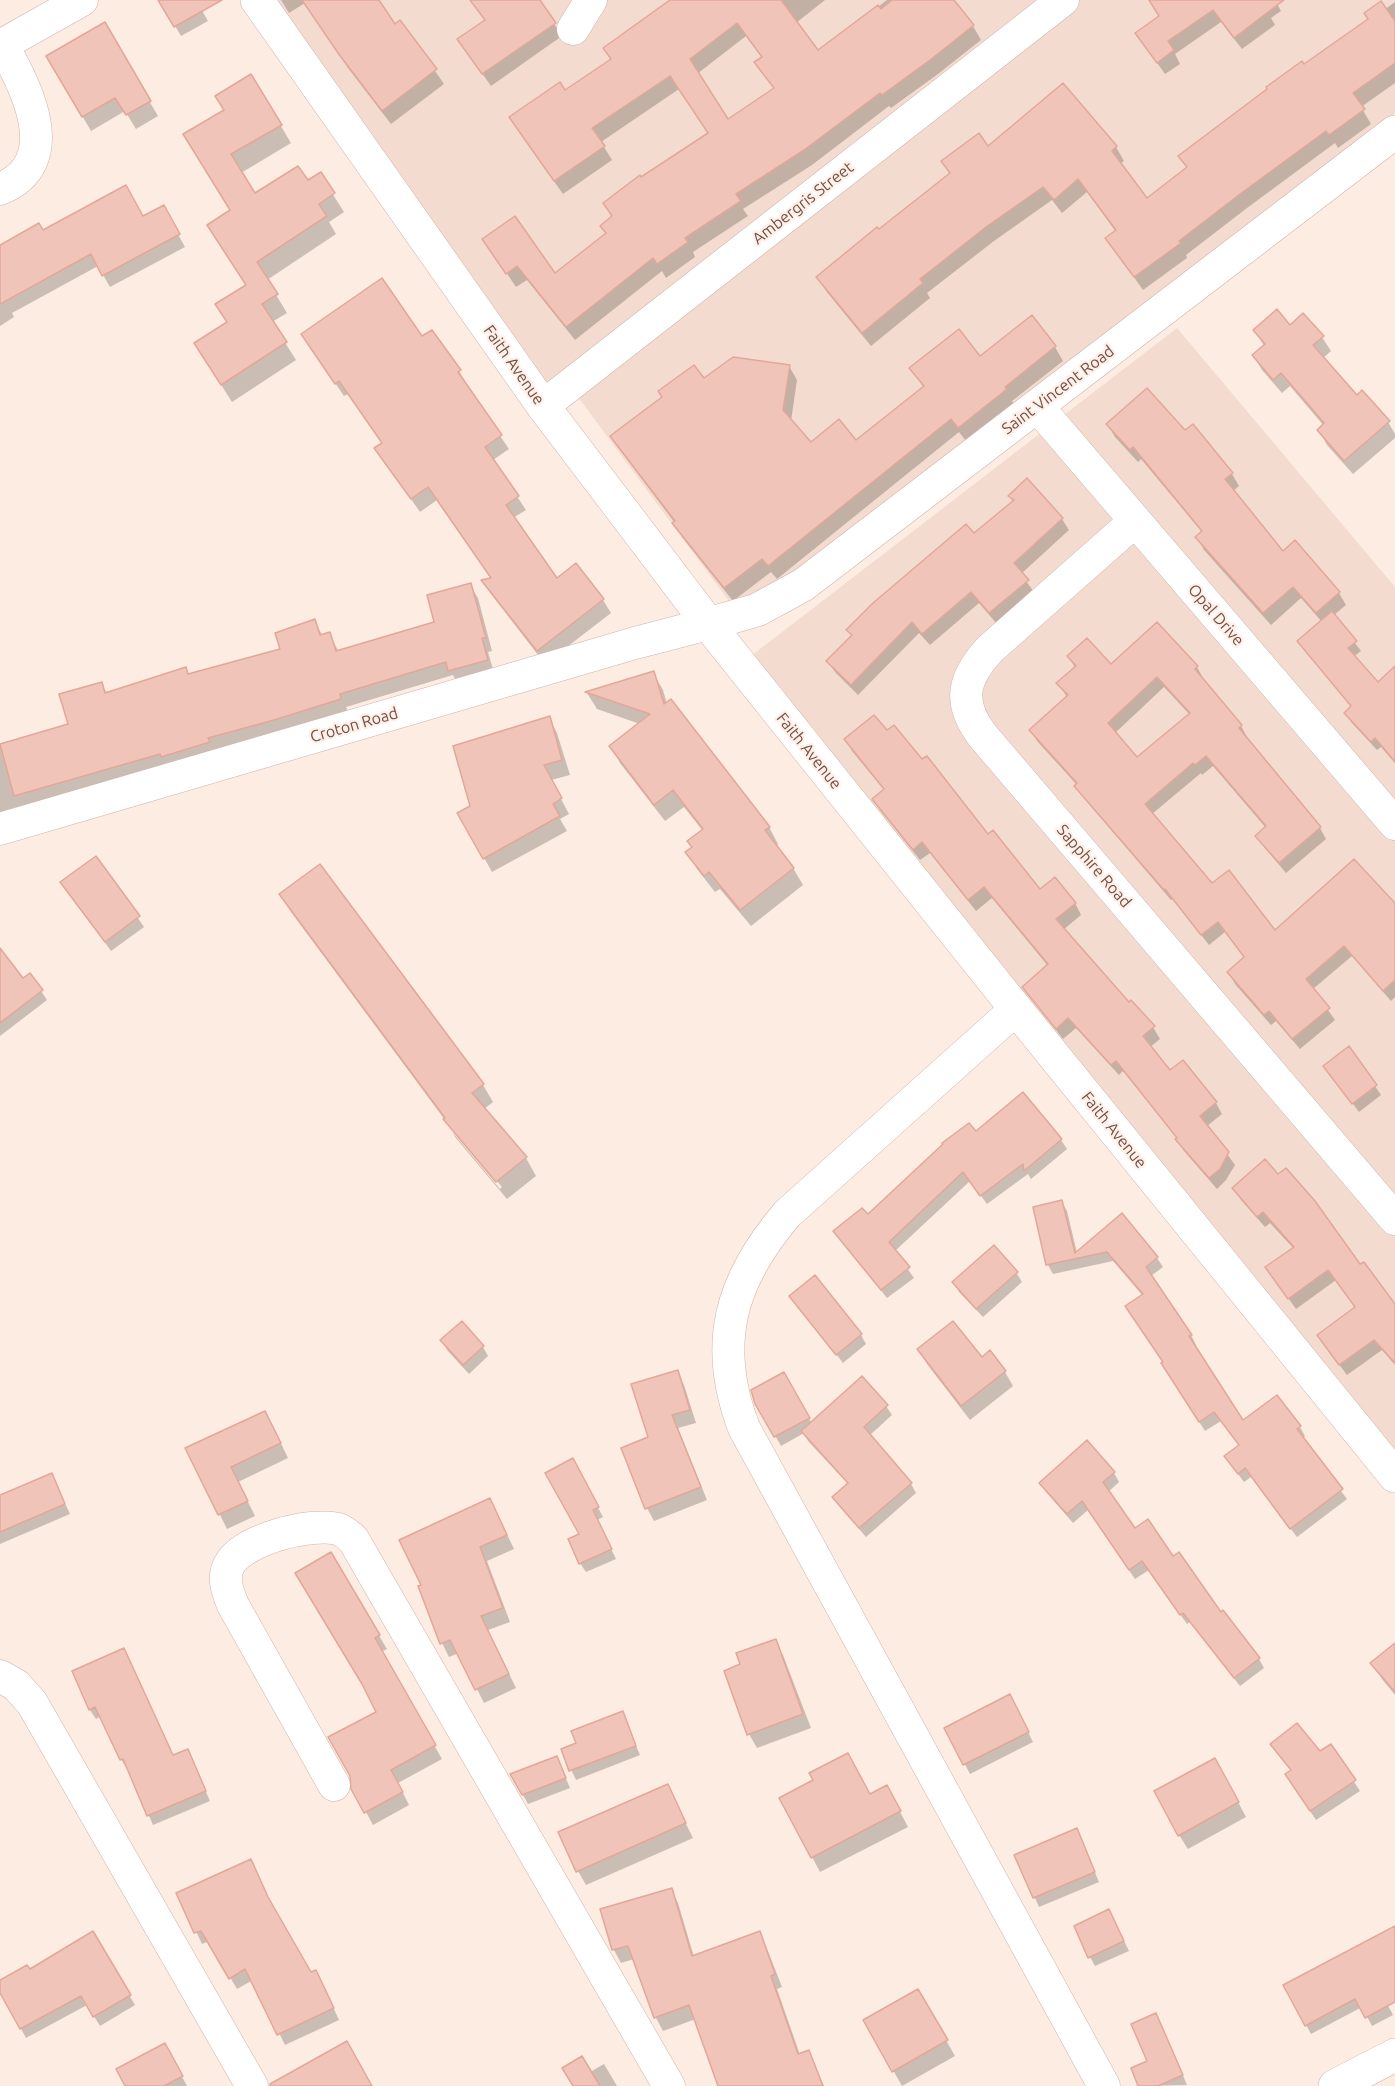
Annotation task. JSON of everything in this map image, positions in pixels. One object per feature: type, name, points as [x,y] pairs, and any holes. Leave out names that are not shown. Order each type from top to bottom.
[{"type":"street","points":[[0,189],[16,181],[27,170],[34,155],[37,138],[27,94],[1,45],[82,0]]},
{"type":"street","name":"Faith Avenue","points":[[257,0],[543,406],[708,624],[1016,1009],[1395,1476]]},
{"type":"street","points":[[573,30],[591,0]]},
{"type":"street","name":"Ambergris Street","points":[[543,406],[1029,10],[1063,0]]},
{"type":"street","name":"Saint Vincent Road","points":[[708,624],[757,610],[803,585],[1395,132]]},
{"type":"street","name":"Opal Drive","points":[[1037,406],[1395,824]]},
{"type":"street","name":"Sapphire Road","points":[[1135,521],[978,662],[966,686],[965,699],[968,712],[982,735],[1395,1219]]},
{"type":"street","name":"Croton Road","points":[[0,829],[635,643],[708,624]]},
{"type":"street","points":[[1016,1009],[787,1214],[768,1236],[739,1288],[727,1345],[729,1373],[735,1403],[744,1428],[1104,2086]]},
{"type":"street","points":[[334,1785],[233,1605],[226,1578],[228,1567],[234,1557],[259,1542],[303,1529],[329,1527],[341,1530],[353,1539],[669,2086]]},
{"type":"street","points":[[0,1676],[16,1685],[32,1702],[252,2086]]},
{"type":"street","points":[[1335,2086],[1395,2055]]},
{"type":"shaded area","points":[[242,0],[1395,0],[1395,113],[743,620],[567,382],[538,406]]},
{"type":"shaded area","points":[[1177,328],[1395,587],[1395,1455],[751,656]]},
{"type":"building","points":[[158,0],[222,0],[174,27]]},
{"type":"building","points":[[302,0],[379,0],[395,24],[400,20],[437,69],[382,111]]},
{"type":"building","points":[[470,0],[540,0],[556,23],[482,74],[457,39],[485,20]]},
{"type":"building","points":[[670,0],[781,0],[818,50],[878,5],[881,9],[892,0],[954,0],[974,25],[882,95],[880,93],[804,150],[736,194],[741,201],[685,238],[688,242],[657,264],[653,258],[566,327],[517,266],[506,274],[482,239],[515,216],[555,273],[606,233],[600,226],[612,216],[603,203],[640,175],[641,177],[708,133],[670,76],[592,128],[605,146],[554,181],[509,117],[560,82],[565,90],[611,59],[603,48]],"holes":[[[737,23],[762,57],[754,62],[774,88],[728,119],[690,59]]]},
{"type":"building","points":[[1149,0],[1284,0],[1234,38],[1213,10],[1168,41],[1174,50],[1157,63],[1135,33],[1159,16]]},
{"type":"building","points":[[1381,1],[1395,21],[1395,63],[1353,93],[1365,109],[1329,135],[1326,131],[1240,194],[1179,241],[1181,243],[1134,277],[1105,238],[1116,230],[1078,179],[1054,200],[1043,187],[986,227],[920,279],[923,283],[862,333],[816,277],[877,227],[879,229],[950,173],[941,161],[979,133],[988,146],[1063,83],[1117,146],[1112,151],[1147,198],[1187,167],[1178,156],[1302,61],[1304,64],[1368,19],[1364,13]]},
{"type":"building","points":[[105,22],[151,101],[126,115],[115,98],[82,117],[46,56]]},
{"type":"building","points":[[251,74],[282,125],[231,154],[255,193],[298,166],[308,180],[321,172],[335,193],[319,204],[327,216],[257,262],[278,294],[262,304],[287,342],[221,385],[194,343],[227,322],[215,304],[246,285],[207,225],[230,210],[183,134],[224,110],[215,96]]},
{"type":"building","points":[[126,185],[143,216],[164,205],[180,234],[102,276],[91,254],[0,304],[0,245],[39,223],[43,230]]},
{"type":"building","points":[[382,278],[422,336],[432,330],[461,370],[458,372],[502,435],[485,447],[519,496],[506,505],[557,578],[576,563],[604,599],[537,651],[481,580],[491,578],[428,487],[411,499],[374,448],[382,443],[339,381],[335,384],[301,334]]},
{"type":"building","points":[[1277,309],[1290,325],[1303,313],[1324,336],[1313,345],[1357,395],[1362,390],[1390,421],[1344,461],[1317,430],[1324,423],[1281,373],[1273,380],[1252,355],[1265,344],[1253,330]]},
{"type":"building","points":[[1032,315],[1056,346],[958,428],[951,419],[768,566],[762,559],[724,588],[672,523],[675,521],[610,436],[662,397],[658,391],[694,365],[704,378],[733,357],[790,365],[783,410],[811,442],[839,419],[856,440],[924,386],[909,368],[959,329],[980,356]]},
{"type":"building","points":[[1147,388],[1185,430],[1193,424],[1233,473],[1225,479],[1283,551],[1295,540],[1340,592],[1316,613],[1293,587],[1263,613],[1195,537],[1202,531],[1133,447],[1130,450],[1106,424]]},
{"type":"building","points":[[1027,478],[1063,518],[1014,563],[1029,580],[989,613],[971,592],[922,634],[912,622],[851,685],[826,661],[852,635],[846,630],[873,603],[966,524],[974,533],[1014,500],[1008,496]]},
{"type":"building","points":[[471,583],[486,638],[482,638],[488,660],[448,671],[446,662],[340,694],[341,699],[208,738],[210,742],[14,796],[0,744],[68,724],[59,694],[102,682],[105,693],[186,667],[188,674],[280,649],[275,633],[315,619],[320,635],[330,632],[336,651],[434,622],[427,595]]},
{"type":"building","points":[[1332,611],[1357,641],[1348,648],[1378,682],[1395,666],[1395,762],[1375,738],[1371,742],[1344,713],[1351,706],[1297,641]]},
{"type":"building","points":[[1157,622],[1198,666],[1195,669],[1242,725],[1239,728],[1321,827],[1279,863],[1255,836],[1266,826],[1206,756],[1195,765],[1193,763],[1145,804],[1212,883],[1229,870],[1275,930],[1354,859],[1395,903],[1395,980],[1383,991],[1344,946],[1306,979],[1330,1008],[1292,1039],[1269,1011],[1264,1015],[1227,972],[1244,957],[1218,922],[1201,935],[1165,889],[1074,786],[1077,783],[1029,730],[1068,695],[1056,683],[1076,666],[1067,656],[1087,638],[1111,664]],"holes":[[[1157,677],[1190,713],[1137,757],[1108,723]]]},
{"type":"building","points":[[654,671],[664,704],[671,699],[770,827],[765,830],[794,868],[740,910],[709,872],[704,876],[685,852],[692,847],[687,841],[703,829],[673,790],[654,805],[609,746],[650,714],[585,692]]},
{"type":"building","points":[[874,715],[887,730],[894,725],[922,759],[927,756],[988,834],[993,830],[1040,889],[1055,877],[1076,903],[1056,919],[1129,1002],[1131,1000],[1155,1026],[1143,1036],[1170,1070],[1183,1060],[1217,1102],[1200,1116],[1229,1152],[1220,1169],[1209,1178],[1175,1139],[1177,1138],[1116,1061],[1111,1065],[1068,1018],[1056,1029],[1022,987],[1048,964],[984,887],[968,900],[922,842],[913,850],[872,799],[884,789],[844,739]]},
{"type":"building","points":[[550,716],[562,760],[544,765],[562,798],[553,804],[560,816],[483,859],[457,813],[470,806],[453,746]]},
{"type":"building","points":[[96,856],[140,916],[105,942],[60,882]]},
{"type":"building","points":[[320,864],[484,1084],[472,1093],[527,1157],[496,1182],[443,1119],[445,1118],[279,894]]},
{"type":"building","points":[[0,948],[23,978],[30,973],[43,990],[0,1023]]},
{"type":"building","points":[[1349,1046],[1377,1085],[1352,1104],[1323,1066]]},
{"type":"building","points":[[1023,1092],[1062,1139],[1024,1171],[1023,1164],[980,1196],[963,1172],[889,1242],[910,1267],[881,1290],[833,1231],[862,1208],[868,1214],[942,1143],[969,1123],[976,1131]]},
{"type":"building","points":[[1265,1159],[1278,1174],[1286,1168],[1315,1201],[1360,1264],[1364,1262],[1395,1304],[1395,1363],[1374,1340],[1339,1365],[1317,1335],[1355,1307],[1328,1270],[1288,1299],[1265,1267],[1294,1247],[1263,1212],[1257,1217],[1232,1188]]},
{"type":"building","points":[[1062,1200],[1075,1253],[1122,1213],[1158,1257],[1146,1267],[1192,1335],[1189,1336],[1243,1420],[1277,1395],[1301,1426],[1297,1429],[1343,1489],[1290,1529],[1245,1468],[1238,1474],[1224,1456],[1239,1445],[1214,1412],[1199,1422],[1161,1363],[1163,1362],[1125,1306],[1143,1294],[1107,1252],[1046,1265],[1033,1207]]},
{"type":"building","points":[[994,1245],[1018,1272],[976,1309],[952,1282]]},
{"type":"building","points":[[815,1275],[862,1334],[836,1355],[789,1296]]},
{"type":"building","points":[[462,1321],[484,1346],[463,1365],[440,1340]]},
{"type":"building","points":[[953,1321],[982,1357],[990,1350],[1006,1371],[961,1406],[917,1349]]},
{"type":"building","points":[[678,1370],[690,1410],[672,1415],[701,1487],[645,1509],[621,1448],[648,1437],[631,1384]]},
{"type":"building","points":[[784,1372],[810,1418],[774,1437],[755,1404],[751,1390]]},
{"type":"building","points":[[862,1376],[888,1405],[864,1427],[912,1483],[859,1528],[832,1497],[848,1483],[801,1431]]},
{"type":"building","points":[[265,1411],[281,1443],[231,1467],[248,1501],[218,1515],[185,1448]]},
{"type":"building","points":[[1087,1440],[1115,1472],[1103,1482],[1135,1528],[1148,1519],[1173,1556],[1179,1552],[1221,1612],[1223,1610],[1260,1658],[1234,1678],[1183,1613],[1180,1615],[1142,1561],[1129,1570],[1082,1501],[1067,1514],[1039,1483]]},
{"type":"building","points":[[573,1458],[599,1507],[593,1510],[612,1549],[579,1564],[568,1539],[579,1534],[545,1473]]},
{"type":"building","points":[[52,1473],[65,1504],[0,1532],[0,1495]]},
{"type":"building","points":[[490,1498],[507,1535],[480,1547],[503,1608],[481,1616],[509,1674],[475,1690],[450,1640],[440,1644],[418,1586],[421,1585],[399,1540]]},
{"type":"building","points":[[331,1552],[380,1635],[375,1638],[436,1745],[391,1770],[403,1792],[364,1813],[351,1789],[350,1776],[328,1737],[376,1712],[362,1684],[295,1573]]},
{"type":"building","points":[[776,1639],[803,1714],[747,1735],[724,1671],[740,1664],[736,1653]]},
{"type":"building","points":[[1395,1643],[1395,1692],[1370,1663]]},
{"type":"building","points":[[124,1648],[173,1755],[188,1749],[206,1791],[147,1816],[123,1759],[120,1760],[95,1707],[89,1710],[72,1671]]},
{"type":"building","points":[[1010,1694],[1029,1732],[963,1765],[944,1728]]},
{"type":"building","points":[[623,1711],[636,1746],[569,1771],[561,1749],[576,1743],[571,1731]]},
{"type":"building","points":[[1297,1723],[1320,1751],[1331,1744],[1356,1780],[1310,1811],[1285,1774],[1291,1770],[1270,1744]]},
{"type":"building","points":[[848,1753],[870,1794],[887,1785],[901,1811],[811,1858],[779,1798],[813,1780],[809,1773]]},
{"type":"building","points":[[557,1756],[566,1778],[522,1795],[510,1774]]},
{"type":"building","points":[[1215,1758],[1239,1802],[1178,1836],[1154,1791]]},
{"type":"building","points":[[668,1784],[686,1823],[576,1872],[558,1832]]},
{"type":"building","points":[[1077,1828],[1095,1872],[1033,1898],[1014,1855]]},
{"type":"building","points":[[251,1859],[268,1897],[311,1972],[316,1970],[334,2008],[277,2035],[245,1969],[229,1979],[201,1931],[194,1933],[176,1893]]},
{"type":"building","points":[[672,1888],[692,1956],[760,1931],[775,1974],[771,1976],[798,2054],[809,2050],[823,2086],[718,2086],[689,2005],[654,2018],[628,1946],[612,1950],[600,1909]]},
{"type":"building","points":[[1109,1909],[1124,1941],[1088,1958],[1074,1926]]},
{"type":"building","points":[[1395,1926],[1395,2002],[1365,2018],[1355,1999],[1305,2026],[1283,1985]]},
{"type":"building","points":[[93,1931],[131,1995],[93,2017],[81,1996],[20,2029],[0,1993],[0,1980],[27,1965],[30,1969]]},
{"type":"building","points":[[918,1989],[948,2040],[892,2072],[863,2020]]},
{"type":"building","points":[[1156,2013],[1183,2075],[1158,2086],[1138,2086],[1131,2068],[1147,2061],[1131,2024]]},
{"type":"building","points":[[347,2041],[372,2086],[270,2086],[270,2084]]},
{"type":"building","points":[[165,2043],[183,2076],[164,2086],[125,2086],[116,2069]]},
{"type":"building","points":[[582,2056],[600,2086],[573,2086],[562,2068]]}]
